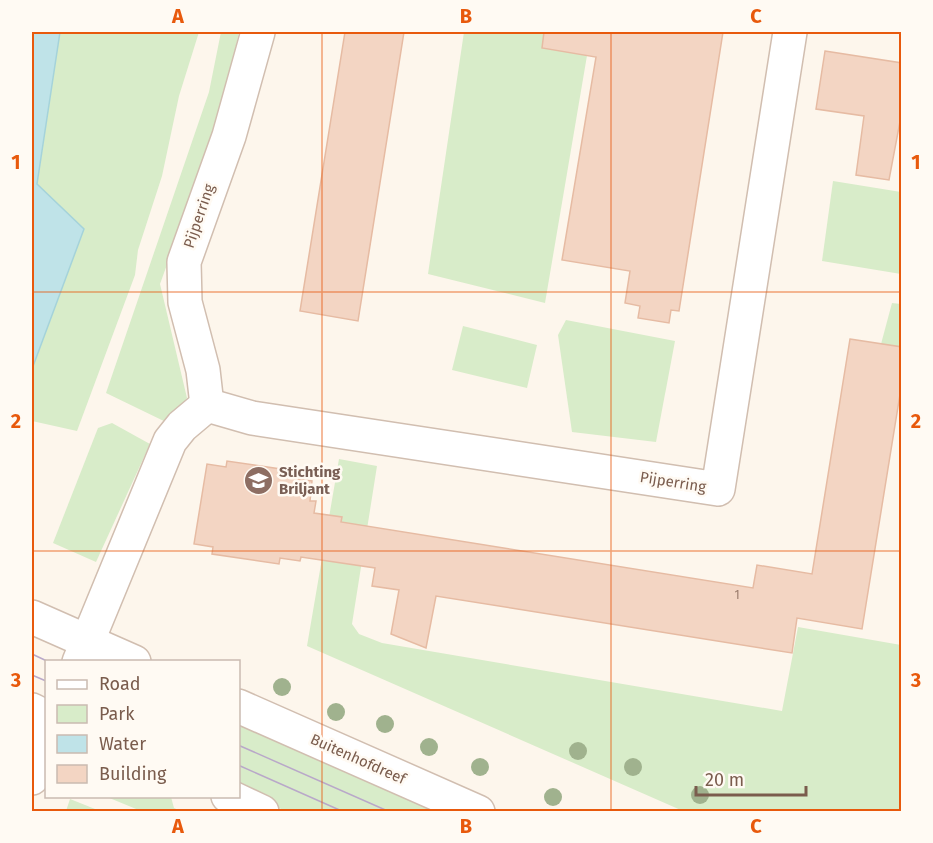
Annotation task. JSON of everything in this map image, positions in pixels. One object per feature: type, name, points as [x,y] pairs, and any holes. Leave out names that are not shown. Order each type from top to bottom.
[{"type":"street","name":"Pijperring","points":[[258,32],[229,136],[184,262],[185,302],[203,370],[207,405],[252,418],[718,489],[790,32]]},
{"type":"street","points":[[83,651],[170,441],[182,426],[207,405]]},
{"type":"street","points":[[32,617],[83,651],[125,660]]},
{"type":"street","name":"Buitenhofdreef","points":[[240,707],[478,812]]},
{"type":"street","points":[[32,778],[45,742]]},
{"type":"street","points":[[232,798],[262,812]]},
{"type":"green space","points":[[60,32],[199,32],[179,96],[162,176],[138,250],[135,275],[77,431],[32,421],[32,369],[84,229],[37,185]]},
{"type":"green space","points":[[221,32],[239,32],[219,121],[160,284],[187,398],[170,424],[106,393],[209,92]]},
{"type":"green space","points":[[464,32],[591,32],[545,303],[428,274]]},
{"type":"green space","points":[[833,181],[901,192],[901,274],[822,261]]},
{"type":"green space","points":[[892,303],[901,304],[901,347],[881,344]]},
{"type":"green space","points":[[566,320],[675,341],[656,442],[572,432],[558,335]]},
{"type":"green space","points":[[463,326],[537,345],[527,388],[452,370]]},
{"type":"green space","points":[[112,423],[150,444],[96,562],[53,543],[98,428]]},
{"type":"green space","points":[[339,459],[377,466],[352,624],[359,634],[382,643],[782,711],[798,627],[901,645],[901,811],[683,811],[307,646]]},
{"type":"green space","points":[[240,719],[447,811],[286,811],[240,791]]},
{"type":"green space","points":[[109,798],[171,798],[174,808],[181,811],[141,811]]},
{"type":"green space","points":[[70,799],[100,811],[66,811]]},
{"type":"water","points":[[32,32],[60,32],[37,184],[84,229],[32,369]]},
{"type":"building","points":[[345,32],[404,32],[358,321],[300,311]]},
{"type":"building","points":[[544,32],[723,32],[679,311],[671,310],[669,323],[638,318],[640,306],[625,303],[630,271],[562,260],[596,57],[542,48]]},
{"type":"building","points":[[825,51],[902,63],[902,111],[889,180],[856,175],[864,116],[816,109]]},
{"type":"building","points":[[850,339],[902,347],[902,382],[862,629],[797,618],[792,653],[436,596],[426,648],[391,634],[399,590],[372,586],[375,568],[301,557],[300,561],[280,558],[279,564],[212,554],[213,547],[194,544],[207,464],[226,467],[227,461],[294,471],[293,478],[312,481],[310,501],[316,501],[314,513],[342,517],[341,522],[753,588],[757,565],[812,574]]},
{"type":"tram line","points":[[32,654],[45,660]]},
{"type":"tram line","points":[[32,675],[45,681]]},
{"type":"tram line","points":[[240,746],[390,812]]},
{"type":"tram line","points":[[240,766],[344,812]]},
{"type":"place","name":"Stichting Briljant","points":[[258,481]]}]
